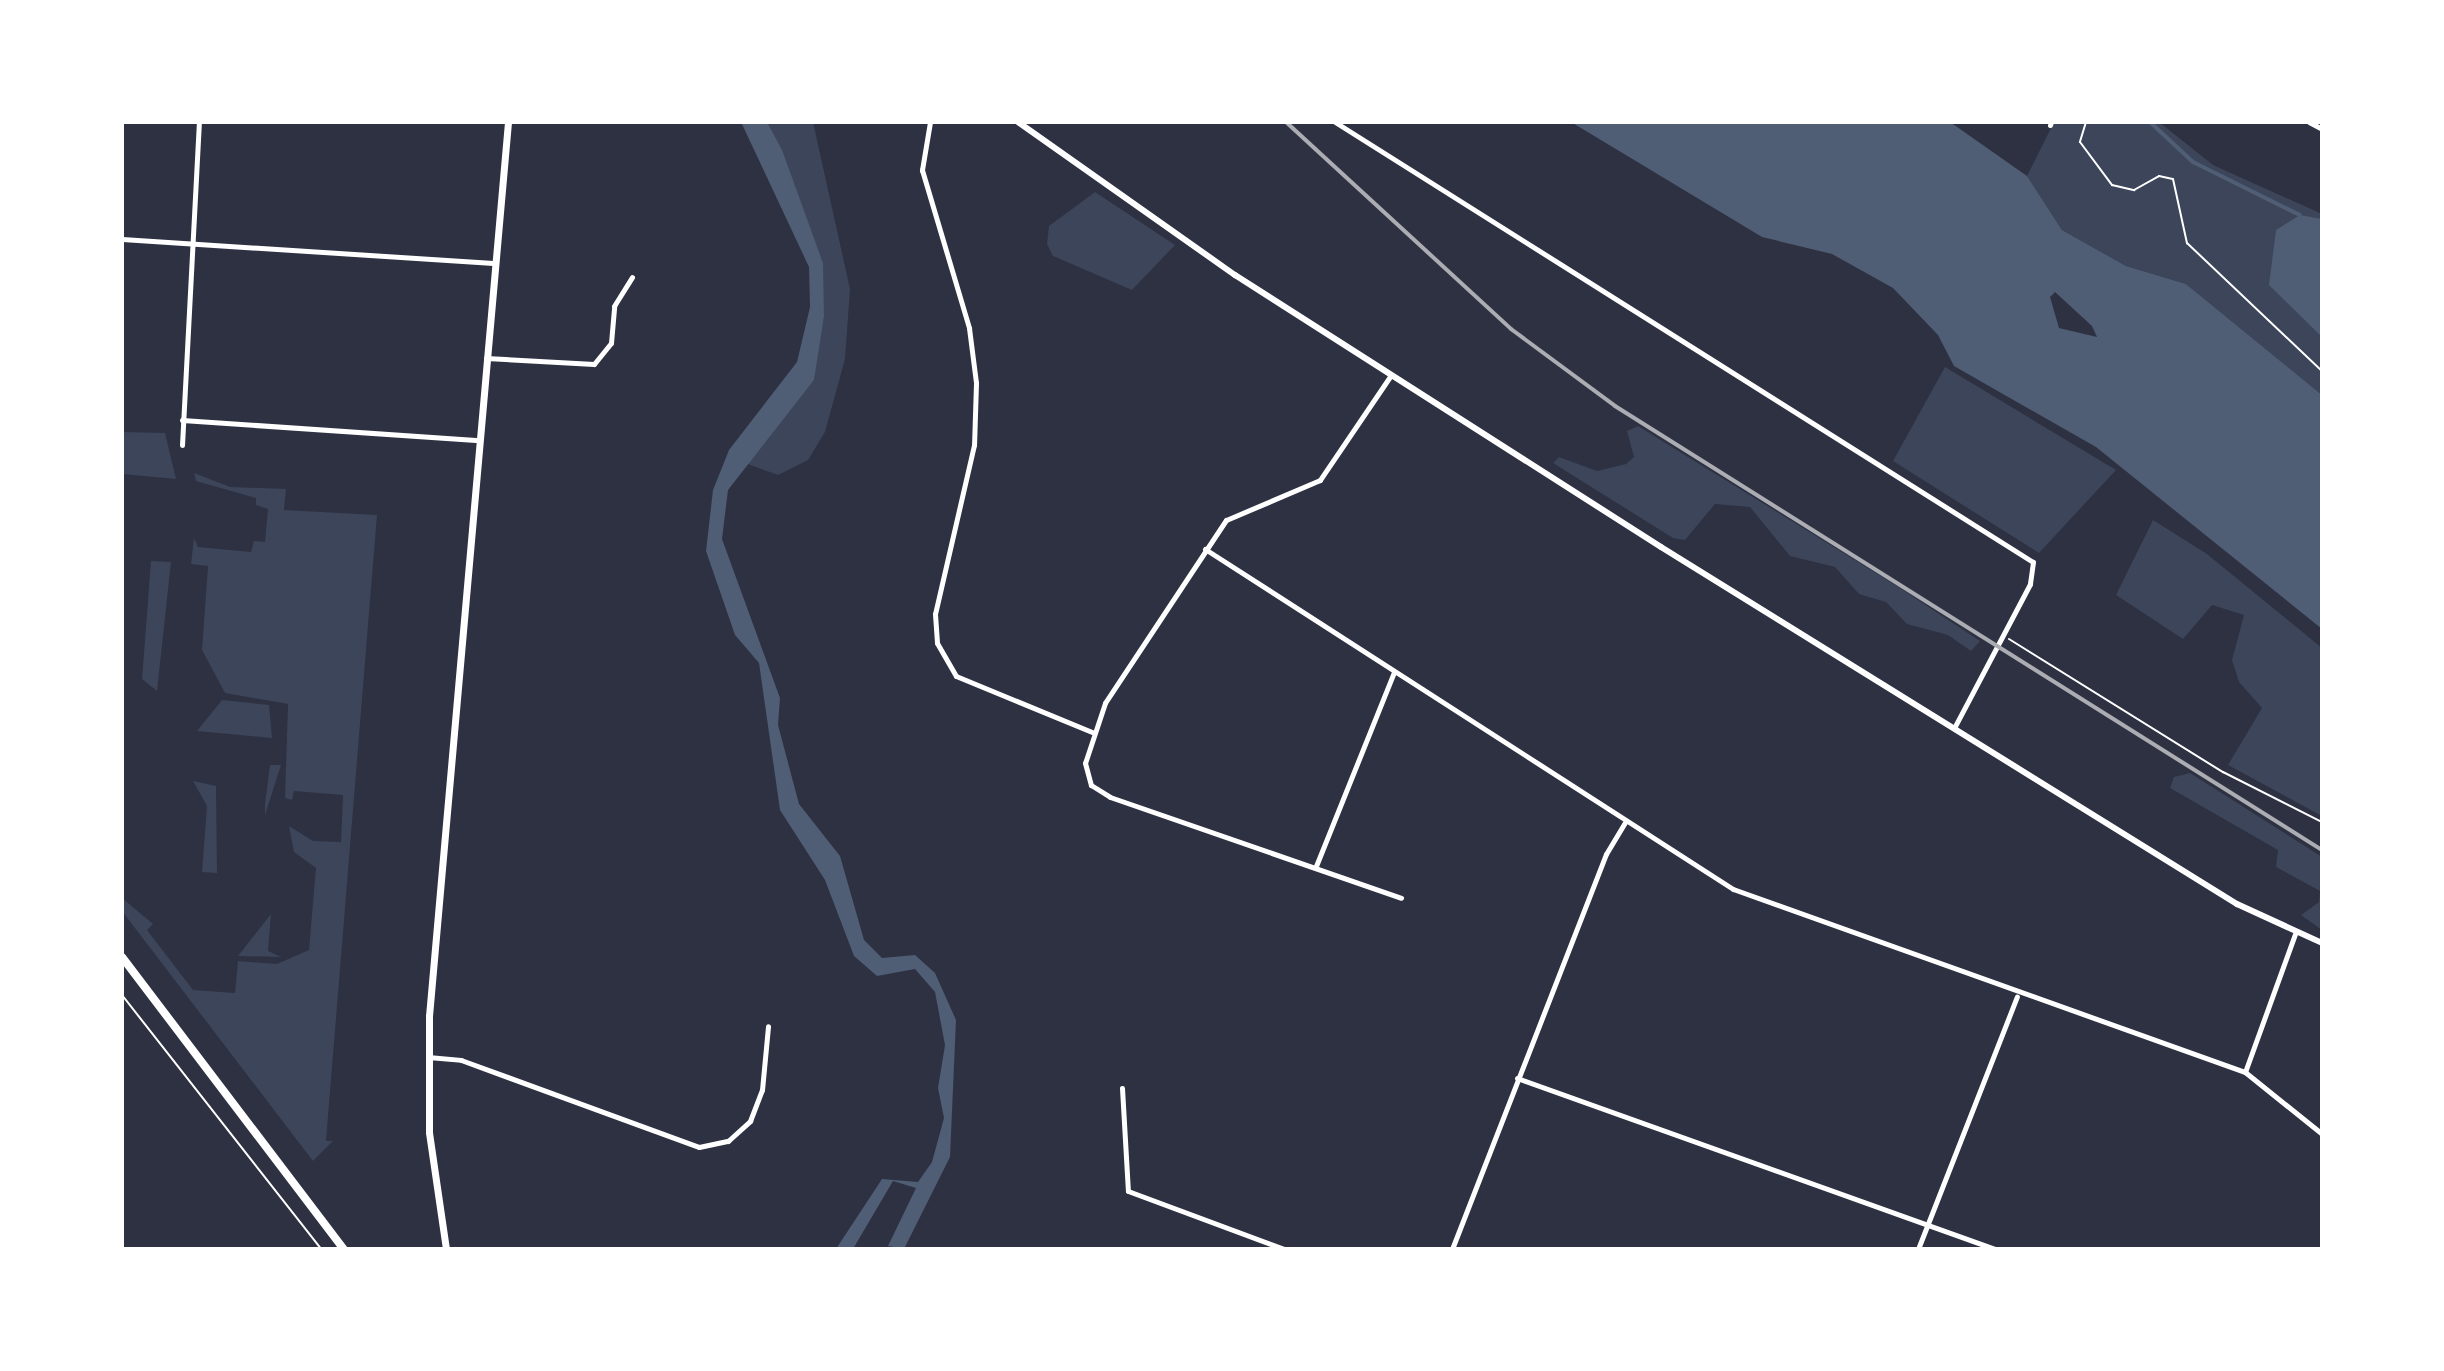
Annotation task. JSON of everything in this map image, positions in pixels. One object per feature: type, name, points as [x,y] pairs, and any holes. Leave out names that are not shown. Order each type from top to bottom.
[{"type":"main road","points":[[446,1249],[426,1057],[493,263],[508,122]]},
{"type":"main road","points":[[122,957],[344,1249]]},
{"type":"street","points":[[182,445],[199,122]]},
{"type":"street","points":[[930,122],[922,170],[969,328],[976,383],[974,445],[935,614],[937,643],[956,676],[1092,732]]},
{"type":"street","points":[[1018,122],[1175,235],[1391,375],[1953,729],[2295,934],[2322,943]]},
{"type":"street","points":[[1335,122],[2033,562],[2030,584],[1953,729]]},
{"type":"street","points":[[2309,122],[2322,129]]},
{"type":"street","points":[[122,239],[493,263]]},
{"type":"street","points":[[485,358],[594,364],[611,343],[614,306],[632,277]]},
{"type":"street","points":[[1391,375],[1320,480],[1238,512],[1205,549],[1092,732],[1086,776],[1100,792],[1401,898]]},
{"type":"street","points":[[182,420],[479,440]]},
{"type":"street","points":[[1205,549],[1733,889],[2017,997],[2245,1072],[2322,1134]]},
{"type":"street","points":[[1316,866],[1394,672]]},
{"type":"street","points":[[1452,1249],[1606,854],[1626,821]]},
{"type":"street","points":[[2245,1072],[2295,934]]},
{"type":"street","points":[[1918,1249],[2017,997]]},
{"type":"street","points":[[426,1057],[461,1060],[699,1147],[728,1141],[750,1121],[762,1090],[768,1026]]},
{"type":"street","points":[[1517,1078],[1995,1249]]},
{"type":"street","points":[[1122,1088],[1129,1124],[1122,1174],[1133,1196],[1284,1249]]},
{"type":"path","points":[[2086,122],[2080,142],[2112,185],[2134,190],[2159,176],[2173,179],[2187,243],[2322,371]]},
{"type":"path","points":[[2002,634],[2223,772],[2322,822]]},
{"type":"path","points":[[122,995],[321,1249]]},
{"type":"shaded area","points":[[741,122],[767,122],[782,150],[823,263],[824,316],[814,380],[728,490],[722,539],[780,698],[778,725],[799,804],[840,856],[864,940],[882,958],[915,955],[935,973],[956,1020],[950,1157],[904,1249],[888,1246],[916,1188],[893,1181],[853,1249],[836,1249],[882,1179],[918,1182],[932,1162],[944,1118],[938,1088],[945,1045],[935,992],[915,969],[877,976],[854,956],[825,880],[780,810],[759,663],[735,635],[706,551],[713,490],[729,450],[797,362],[810,307],[809,267]]},
{"type":"shaded area","points":[[767,122],[813,122],[850,289],[845,359],[825,432],[808,460],[778,475],[745,463],[814,380],[823,263]]},
{"type":"shaded area","points":[[1571,122],[1950,122],[2027,176],[2062,230],[2126,266],[2186,284],[2322,395],[2322,629],[2096,447],[1954,366],[1938,335],[1893,288],[1832,254],[1762,237]],"holes":[[[2055,292],[2092,326],[2097,337],[2059,328],[2050,297]]]},
{"type":"shaded area","points":[[2054,122],[2159,122],[2213,165],[2322,214],[2322,395],[2186,284],[2126,266],[2062,230],[2027,176]]},
{"type":"shaded area","points":[[1095,192],[1175,245],[1132,290],[1053,256],[1047,244],[1049,226]]},
{"type":"shaded area","points":[[2300,215],[2322,219],[2322,337],[2269,285],[2276,230]]},
{"type":"shaded area","points":[[1945,367],[2116,470],[2039,553],[1893,461]]},
{"type":"shaded area","points":[[1638,426],[1980,641],[1971,651],[1948,635],[1907,624],[1886,602],[1859,594],[1835,567],[1790,556],[1750,507],[1715,504],[1685,540],[1673,538],[1553,463],[1559,457],[1597,471],[1626,464],[1634,457],[1627,431]]},
{"type":"shaded area","points":[[122,432],[165,433],[176,479],[122,474]]},
{"type":"shaded area","points":[[194,473],[230,487],[286,489],[284,510],[377,515],[326,1141],[333,1141],[313,1161],[122,911],[122,898],[153,924],[147,930],[193,990],[235,993],[238,961],[277,964],[309,950],[316,868],[294,852],[289,826],[313,841],[341,842],[343,795],[294,791],[292,800],[285,798],[288,704],[225,693],[202,650],[208,566],[191,564],[194,538],[198,547],[251,552],[254,541],[265,542],[268,509],[256,505],[256,498],[196,481]]},
{"type":"shaded area","points":[[2153,520],[2207,554],[2322,648],[2322,816],[2228,765],[2262,708],[2239,682],[2232,660],[2244,615],[2212,605],[2183,639],[2116,595]]},
{"type":"shaded area","points":[[151,561],[171,562],[157,691],[142,679]]},
{"type":"shaded area","points":[[222,700],[269,705],[272,738],[197,731]]},
{"type":"shaded area","points":[[270,765],[281,765],[265,815],[265,804]]},
{"type":"shaded area","points":[[2190,773],[2322,857],[2322,930],[2301,915],[2319,902],[2320,891],[2276,867],[2278,850],[2170,788],[2174,777]]},
{"type":"shaded area","points":[[193,781],[216,786],[217,873],[202,872],[207,806]]},
{"type":"shaded area","points":[[271,914],[268,951],[281,957],[238,956]]},
{"type":"waterway","points":[[2150,122],[2193,162],[2300,215]]},
{"type":"railway","points":[[1286,122],[1511,329],[1615,406],[2322,850]]}]
